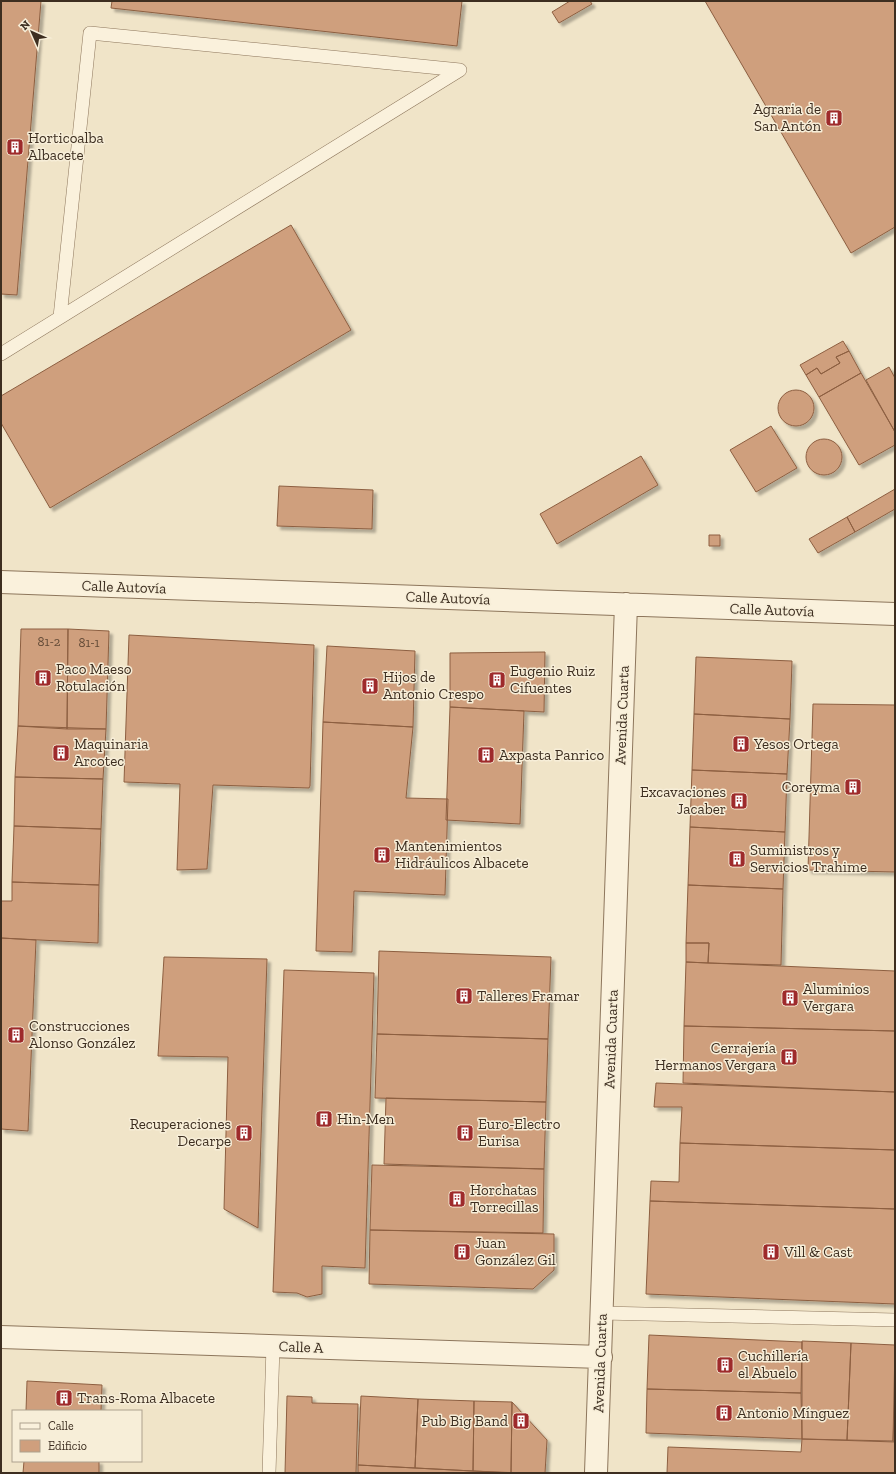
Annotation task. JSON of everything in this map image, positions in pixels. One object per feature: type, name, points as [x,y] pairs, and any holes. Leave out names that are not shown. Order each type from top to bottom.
[{"type":"street","name":"Calle Autovía","points":[[1,582],[895,614]]},
{"type":"street","name":"Avenida Cuarta","points":[[596,1473],[626,604]]},
{"type":"street","name":"Calle A","points":[[1,1337],[601,1357]]},
{"type":"lane","points":[[1,354],[60,318],[460,70],[90,34],[60,318]]},
{"type":"lane","points":[[1,582],[1,595]]},
{"type":"lane","points":[[602,1313],[895,1320]]},
{"type":"lane","points":[[269,1473],[273,1346]]},
{"type":"building","name":"Horticoalba Albacete","points":[[1,1],[41,1],[17,295],[1,294]]},
{"type":"building","points":[[112,1],[462,1],[457,46],[111,8]]},
{"type":"building","points":[[570,1],[590,1],[592,4],[559,23],[552,12]]},
{"type":"building","name":"Agraria de San Antón","points":[[705,1],[895,1],[895,227],[851,253]]},
{"type":"building","points":[[291,225],[351,330],[50,508],[1,423],[1,396]]},
{"type":"building","points":[[843,341],[849,351],[836,357],[840,363],[821,374],[817,368],[806,375],[800,365]]},
{"type":"building","points":[[849,351],[861,373],[819,397],[806,375],[817,368],[821,374],[840,363],[836,357]]},
{"type":"building","points":[[889,367],[895,378],[895,432],[866,380]]},
{"type":"building","points":[[861,373],[895,432],[895,445],[859,465],[819,397]]},
{"type":"building","points":[[796,390],[809,395],[814,408],[809,421],[796,426],[783,421],[778,408],[783,395]]},
{"type":"building","points":[[771,426],[797,468],[756,492],[730,450]]},
{"type":"building","points":[[828,439],[837,444],[841,450],[841,464],[837,470],[828,475],[820,475],[811,470],[807,464],[806,453],[811,444],[817,440]]},
{"type":"building","points":[[641,456],[658,485],[557,544],[540,514]]},
{"type":"building","points":[[279,486],[373,490],[372,529],[277,526]]},
{"type":"building","points":[[895,489],[895,509],[855,532],[847,517]]},
{"type":"building","points":[[847,517],[855,532],[818,553],[809,539]]},
{"type":"building","points":[[709,535],[720,535],[720,546],[709,546]]},
{"type":"building","name":"Paco Maeso Rotulación","points":[[21,629],[68,629],[67,729],[18,726]]},
{"type":"building","points":[[68,629],[109,631],[106,729],[67,729]]},
{"type":"building","points":[[129,635],[314,645],[310,786],[309,788],[213,785],[207,869],[177,870],[180,784],[124,782]]},
{"type":"building","name":"Hijos de Antonio Crespo","points":[[327,646],[415,651],[413,727],[323,722]]},
{"type":"building","name":"Eugenio Ruiz Cifuentes","points":[[545,652],[544,712],[450,707],[450,653]]},
{"type":"building","points":[[696,657],[792,661],[790,719],[694,714]]},
{"type":"building","name":"Coreyma","points":[[813,704],[895,705],[895,872],[808,870]]},
{"type":"building","name":"Axpasta Panrico","points":[[450,707],[524,711],[520,824],[446,820]]},
{"type":"building","name":"Yesos Ortega","points":[[694,714],[790,719],[787,774],[692,770]]},
{"type":"building","name":"Mantenimientos Hidráulicos Albacete","points":[[323,722],[413,727],[406,798],[448,799],[445,895],[354,891],[352,952],[316,951]]},
{"type":"building","name":"Maquinaria Arcotec","points":[[18,726],[106,729],[103,779],[15,777]]},
{"type":"building","name":"Excavaciones Jacaber","points":[[692,770],[787,774],[785,832],[690,827]]},
{"type":"building","points":[[15,777],[103,779],[101,829],[14,826]]},
{"type":"building","points":[[14,826],[101,829],[99,885],[12,882]]},
{"type":"building","name":"Suministros y Servicios Trahime","points":[[690,827],[785,832],[783,889],[688,885]]},
{"type":"building","points":[[12,882],[99,885],[98,943],[1,938],[1,901],[12,901]]},
{"type":"building","points":[[688,885],[783,889],[781,965],[708,963],[709,943],[686,943]]},
{"type":"building","name":"Construcciones Alonso González","points":[[1,938],[36,940],[28,1131],[1,1129]]},
{"type":"building","points":[[686,943],[709,943],[708,963],[686,962]]},
{"type":"building","name":"Talleres Framar","points":[[379,951],[551,957],[548,1039],[377,1034]]},
{"type":"building","name":"Recuperaciones Decarpe","points":[[164,957],[267,959],[258,1228],[224,1209],[228,1057],[158,1056]]},
{"type":"building","name":"Aluminios Vergara","points":[[686,962],[895,971],[895,1031],[684,1026]]},
{"type":"building","name":"Hin-Men","points":[[284,970],[374,973],[365,1268],[322,1266],[322,1294],[307,1297],[297,1293],[273,1292]]},
{"type":"building","name":"Cerrajería Hermanos Vergara","points":[[684,1026],[895,1031],[895,1092],[683,1083]]},
{"type":"building","points":[[377,1034],[548,1039],[546,1102],[375,1098]]},
{"type":"building","points":[[656,1083],[895,1092],[895,1150],[680,1143],[682,1107],[654,1107]]},
{"type":"building","name":"Euro-Electro Eurisa","points":[[386,1098],[546,1102],[544,1169],[384,1164]]},
{"type":"building","points":[[680,1143],[895,1150],[895,1209],[650,1201],[651,1181],[679,1182]]},
{"type":"building","name":"Horchatas Torrecillas","points":[[372,1165],[544,1169],[543,1233],[370,1230]]},
{"type":"building","name":"Vill & Cast","points":[[650,1201],[895,1209],[895,1304],[646,1294]]},
{"type":"building","name":"Juan González Gil","points":[[370,1230],[554,1234],[554,1270],[533,1289],[369,1284]]},
{"type":"building","name":"Cuchillería el Abuelo","points":[[649,1335],[802,1342],[801,1393],[647,1389]]},
{"type":"building","points":[[802,1341],[851,1343],[847,1440],[802,1439]]},
{"type":"building","points":[[851,1343],[895,1345],[893,1441],[847,1440]]},
{"type":"building","name":"Trans-Roma Albacete","points":[[27,1381],[102,1385],[101,1410],[26,1410]]},
{"type":"building","name":"Antonio Mínguez","points":[[647,1389],[801,1393],[802,1439],[646,1433]]},
{"type":"building","points":[[895,1393],[895,1442],[893,1441]]},
{"type":"building","points":[[287,1396],[312,1397],[312,1403],[358,1404],[356,1473],[285,1473]]},
{"type":"building","points":[[361,1396],[418,1399],[415,1468],[358,1465]]},
{"type":"building","points":[[418,1399],[474,1401],[473,1471],[415,1468]]},
{"type":"building","points":[[474,1401],[512,1402],[511,1473],[473,1471]]},
{"type":"building","name":"Pub Big Band","points":[[512,1402],[547,1440],[545,1473],[511,1473]]},
{"type":"building","points":[[802,1439],[895,1442],[895,1473],[667,1473],[668,1447],[801,1452]]},
{"type":"building","points":[[24,1462],[99,1462],[99,1473],[23,1473]]},
{"type":"building","points":[[358,1465],[473,1471],[521,1473],[358,1473]]},
{"type":"place","name":"Agraria de San Antón","points":[[834,118]]},
{"type":"place","name":"Horticoalba Albacete","points":[[15,147]]},
{"type":"place","name":"Paco Maeso Rotulación","points":[[43,678]]},
{"type":"place","name":"Eugenio Ruiz Cifuentes","points":[[497,680]]},
{"type":"place","name":"Hijos de Antonio Crespo","points":[[370,686]]},
{"type":"place","name":"Yesos Ortega","points":[[741,744]]},
{"type":"place","name":"Maquinaria Arcotec","points":[[61,753]]},
{"type":"place","name":"Axpasta Panrico","points":[[486,755]]},
{"type":"place","name":"Coreyma","points":[[853,787]]},
{"type":"place","name":"Excavaciones Jacaber","points":[[739,801]]},
{"type":"place","name":"Mantenimientos Hidráulicos Albacete","points":[[382,855]]},
{"type":"place","name":"Suministros y Servicios Trahime","points":[[737,859]]},
{"type":"place","name":"Talleres Framar","points":[[464,996]]},
{"type":"place","name":"Aluminios Vergara","points":[[790,998]]},
{"type":"place","name":"Construcciones Alonso González","points":[[16,1035]]},
{"type":"place","name":"Cerrajería Hermanos Vergara","points":[[789,1057]]},
{"type":"place","name":"Hin-Men","points":[[324,1119]]},
{"type":"place","name":"Recuperaciones Decarpe","points":[[244,1133]]},
{"type":"place","name":"Euro-Electro Eurisa","points":[[465,1133]]},
{"type":"place","name":"Horchatas Torrecillas","points":[[457,1199]]},
{"type":"place","name":"Juan González Gil","points":[[462,1252]]},
{"type":"place","name":"Vill & Cast","points":[[771,1252]]},
{"type":"place","name":"Cuchillería el Abuelo","points":[[725,1365]]},
{"type":"place","name":"Trans-Roma Albacete","points":[[64,1398]]},
{"type":"place","name":"Antonio Mínguez","points":[[724,1413]]},
{"type":"place","name":"Pub Big Band","points":[[521,1421]]}]
